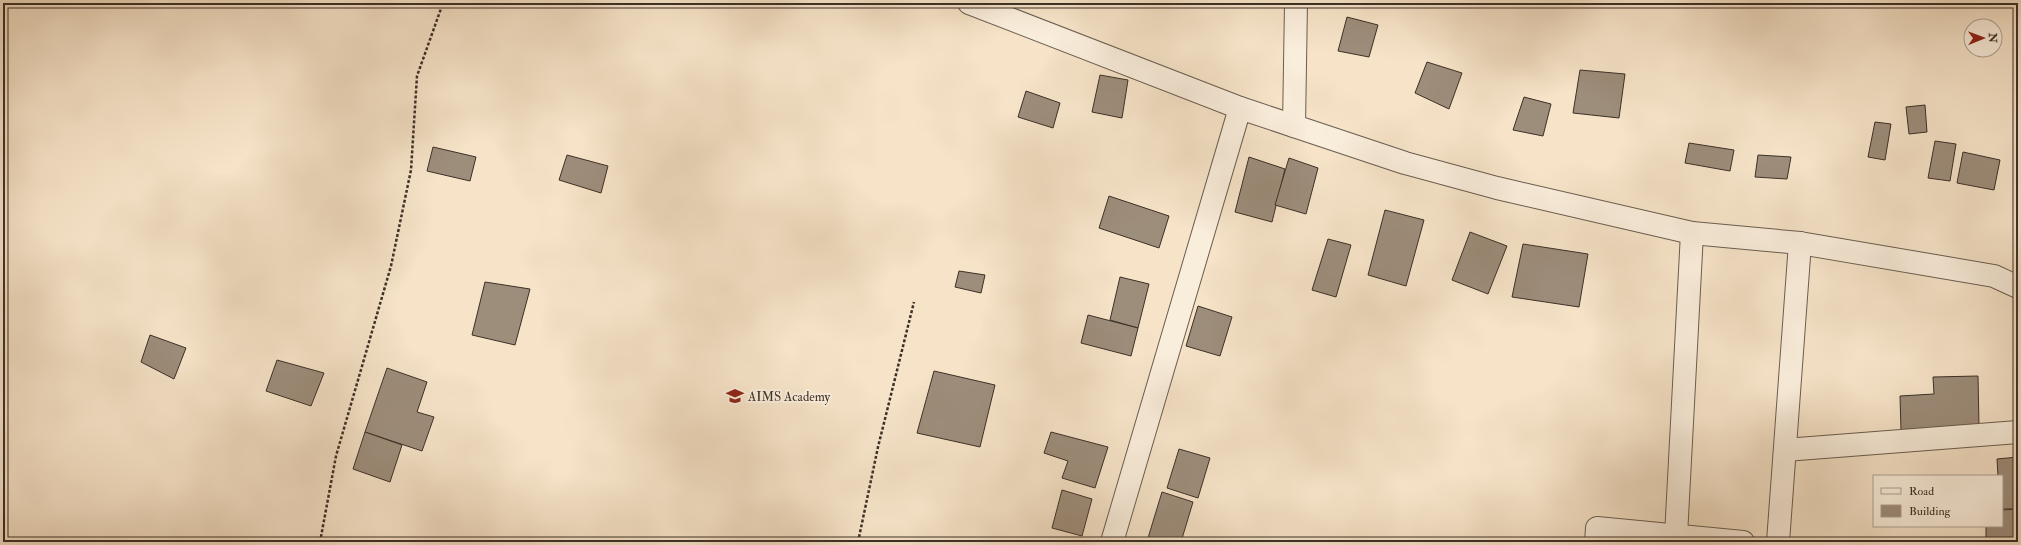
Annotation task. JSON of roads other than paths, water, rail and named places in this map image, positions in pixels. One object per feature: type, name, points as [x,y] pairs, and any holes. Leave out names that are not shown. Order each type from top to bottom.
[{"type":"street","points":[[969,3],[1240,108],[1404,163],[1490,186],[1692,233],[1800,243],[1994,276],[2018,287]]},
{"type":"street","points":[[1294,126],[1296,3]]},
{"type":"street","points":[[1112,542],[1240,108]]},
{"type":"street","points":[[1676,536],[1692,233]]},
{"type":"street","points":[[1778,542],[1800,243]]},
{"type":"street","points":[[1785,450],[2018,432]]},
{"type":"street","points":[[1596,542],[1597,528],[1743,542]]},
{"type":"place","name":"AIMS Academy","points":[[735,396]]}]
